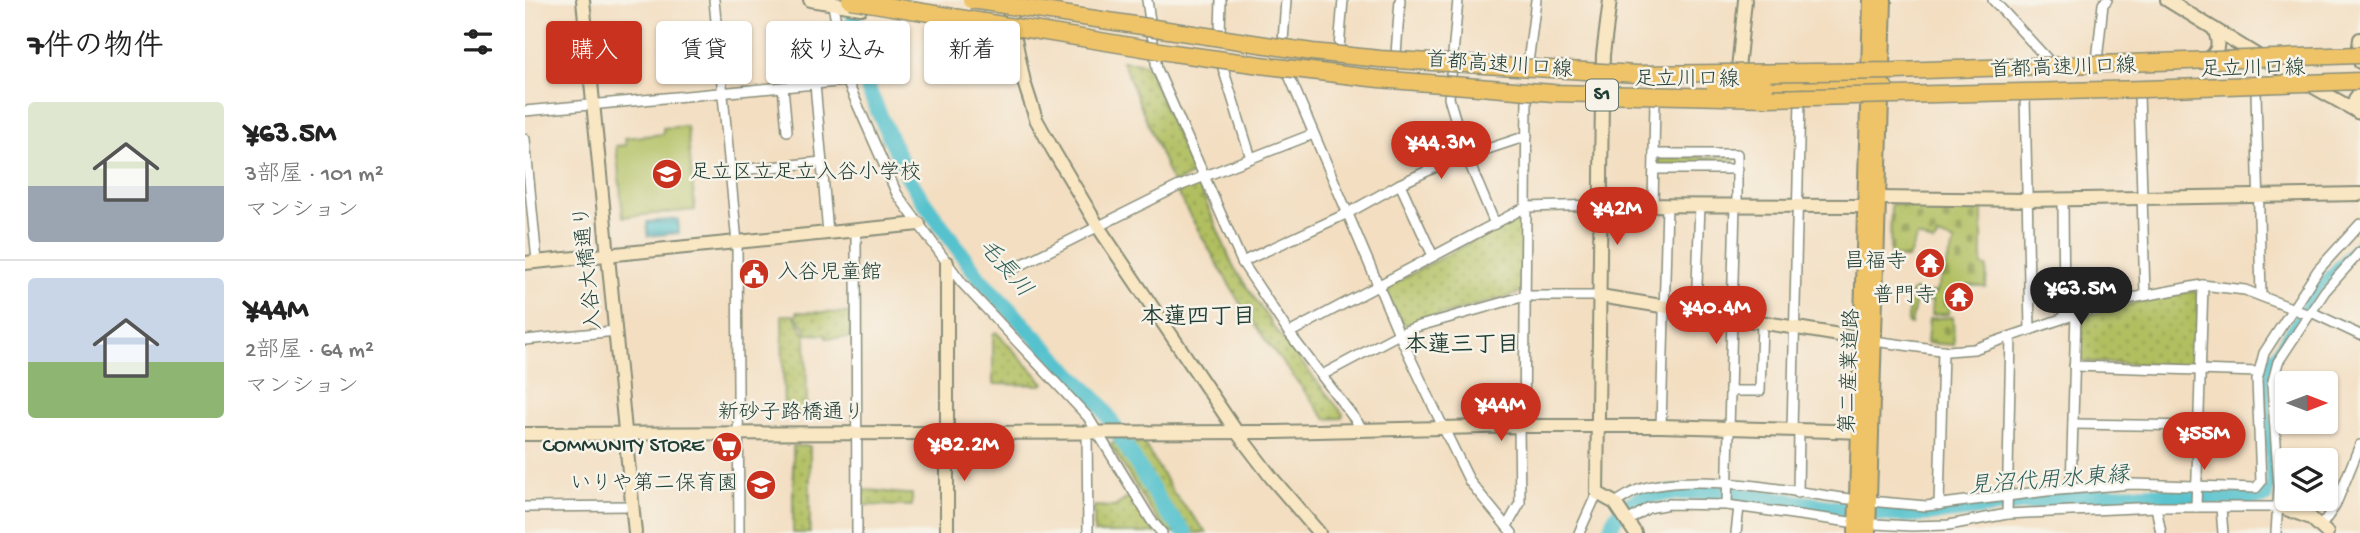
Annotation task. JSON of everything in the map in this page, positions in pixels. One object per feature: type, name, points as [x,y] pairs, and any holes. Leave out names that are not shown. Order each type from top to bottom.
[{"type":"highway","name":"首都高速川口線","points":[[850,0],[1255,64],[1379,79],[1553,93],[1767,98],[2158,89],[2360,81]]},
{"type":"highway","name":"首都高速川口線","points":[[971,0],[1380,60],[1637,74],[1706,75],[2360,57]]},
{"type":"highway","points":[[884,5],[976,15],[1314,64],[1426,76],[1613,87],[2360,72]]},
{"type":"highway","points":[[2073,78],[2215,70],[2360,57]]},
{"type":"highway","points":[[1380,60],[1422,67],[1589,79],[1765,84]]},
{"type":"main road","name":"第二産業道路","points":[[1863,516],[1868,339],[1879,198],[1871,0]]},
{"type":"main road","name":"第二産業道路","points":[[1868,339],[1866,206],[1884,0]]},
{"type":"street","name":"入谷大橋通り","points":[[583,0],[635,533]]},
{"type":"street","points":[[714,0],[737,243],[739,533]]},
{"type":"street","name":"足立川口線","points":[[810,0],[944,21]]},
{"type":"street","points":[[1007,0],[1011,21]]},
{"type":"street","name":"足立川口線","points":[[1019,0],[1339,48],[1603,68],[1738,69],[2025,96],[2360,89]]},
{"type":"street","points":[[1147,0],[1157,69],[1242,262],[1289,333],[1364,431]]},
{"type":"street","points":[[1220,32],[1221,0]]},
{"type":"street","points":[[1283,41],[1286,0]]},
{"type":"street","points":[[1339,48],[1343,0]]},
{"type":"street","points":[[1396,54],[1400,0]]},
{"type":"street","points":[[1458,0],[1448,90],[1466,155],[1495,224]]},
{"type":"street","points":[[1528,63],[1536,0]]},
{"type":"street","points":[[1579,533],[1597,493],[1602,100],[1610,0]]},
{"type":"street","points":[[1738,69],[1745,0]]},
{"type":"street","points":[[1993,0],[2051,63]]},
{"type":"street","points":[[2097,61],[2103,4],[2106,0]]},
{"type":"street","points":[[2167,0],[2358,113]]},
{"type":"street","points":[[832,2],[836,21]]},
{"type":"street","points":[[2209,58],[2215,54],[2218,46],[2214,29]]},
{"type":"street","name":"足立川口線","points":[[1020,34],[1288,74],[1448,90],[1602,100],[1800,100],[1875,83],[2051,63],[2360,57]]},
{"type":"street","points":[[2360,39],[2360,57]]},
{"type":"street","points":[[1020,62],[1037,119],[1099,228],[1236,431],[1319,533]]},
{"type":"street","points":[[1222,65],[1251,158]]},
{"type":"street","points":[[1288,74],[1399,334],[1444,429],[1470,482],[1510,529],[1520,503],[1527,96]]},
{"type":"street","points":[[525,111],[815,84],[828,233]]},
{"type":"street","points":[[848,84],[897,194],[962,283],[1088,417],[1135,494],[1163,533]]},
{"type":"street","points":[[783,87],[787,131]]},
{"type":"street","points":[[2358,113],[2355,99],[2360,89]]},
{"type":"street","points":[[2256,90],[2261,296]]},
{"type":"street","points":[[2139,94],[2145,295]]},
{"type":"street","points":[[2025,96],[2030,330]]},
{"type":"street","points":[[1653,205],[1655,100]]},
{"type":"street","points":[[1798,493],[1794,327],[1800,100]]},
{"type":"street","points":[[1009,271],[1203,175],[1313,134]]},
{"type":"street","points":[[1242,262],[1348,213],[1400,184],[1466,155],[1527,136]]},
{"type":"street","points":[[525,139],[531,262],[919,224]]},
{"type":"street","points":[[1654,155],[1737,154],[1727,502]]},
{"type":"street","points":[[730,172],[822,162]]},
{"type":"street","points":[[1654,169],[1738,169]]},
{"type":"street","points":[[1400,184],[1433,256]]},
{"type":"street","points":[[1879,198],[2063,200],[2360,194]]},
{"type":"street","points":[[2063,200],[2064,317]]},
{"type":"street","points":[[1661,426],[1667,205]]},
{"type":"street","points":[[1696,312],[1700,205]]},
{"type":"street","points":[[1289,333],[1526,207],[1866,206]]},
{"type":"street","points":[[1621,512],[1642,511],[1656,505],[1727,502],[1739,507],[1863,516],[1962,528],[2007,512],[2156,506],[2196,496],[2256,488],[2261,482],[2258,372],[2269,343],[2318,270],[2360,224]]},
{"type":"street","points":[[856,230],[857,533]]},
{"type":"street","points":[[2276,448],[2272,385],[2278,362],[2325,291],[2360,252]]},
{"type":"street","points":[[947,263],[947,533]]},
{"type":"street","points":[[2196,496],[2203,285]]},
{"type":"street","points":[[1322,375],[1399,334],[1525,296],[1600,296],[1943,350],[1973,349],[2076,313],[2145,295],[2203,285],[2245,290],[2360,335]]},
{"type":"street","points":[[2071,489],[2076,313]]},
{"type":"street","points":[[1730,391],[1761,391],[1762,322]]},
{"type":"street","points":[[525,340],[616,331]]},
{"type":"street","points":[[2007,512],[2011,337]]},
{"type":"street","points":[[1939,505],[1943,350]]},
{"type":"street","points":[[2074,366],[2258,372]]},
{"type":"street","points":[[2073,424],[2198,426]]},
{"type":"street","name":"新砂子路橋通り","points":[[525,434],[1131,433],[1364,431],[1522,426],[1661,426],[1865,432]]},
{"type":"street","points":[[1088,533],[1099,433]]},
{"type":"street","points":[[2291,511],[2311,518],[2323,530],[2360,445]]},
{"type":"street","points":[[1621,512],[1637,490],[1681,483],[1758,485],[1798,493],[1863,516],[1911,506],[2132,484],[2196,496],[2221,508],[2275,507]]},
{"type":"street","points":[[1597,493],[1621,512],[1635,533]]},
{"type":"street","points":[[525,507],[632,506]]},
{"type":"street","points":[[2156,506],[2161,533]]},
{"type":"street","points":[[1735,533],[1739,507]]},
{"type":"street","points":[[2221,508],[2223,533]]},
{"type":"street","points":[[2276,533],[2279,511]]},
{"type":"green space","points":[[1122,61],[1141,63],[1148,68],[1193,174],[1173,184]]},
{"type":"green space","points":[[687,126],[695,210],[623,217],[616,146],[626,145],[625,138],[663,134],[663,128]]},
{"type":"green space","points":[[1658,157],[1734,157],[1734,166],[1658,165]]},
{"type":"green space","points":[[1195,183],[1199,186],[1233,266],[1275,329],[1343,414],[1342,418],[1326,419],[1238,300],[1176,191]]},
{"type":"green space","points":[[1891,204],[1982,204],[1982,266],[1987,267],[1986,287],[1969,285],[1968,290],[1951,288],[1948,314],[1931,315],[1932,301],[1916,299],[1911,325],[1908,324],[1908,296],[1914,290],[1929,295],[1931,292],[1935,294],[1955,242],[1938,236],[1934,243],[1917,236],[1908,259],[1890,255]]},
{"type":"green space","points":[[1517,217],[1522,221],[1521,289],[1518,294],[1406,325],[1400,323],[1387,293],[1389,286]]},
{"type":"green space","points":[[2194,291],[2199,295],[2197,360],[2192,366],[2085,362],[2080,357],[2084,316],[2166,295]]},
{"type":"green space","points":[[797,312],[850,313],[850,338],[826,338],[826,335],[807,334],[797,318]]},
{"type":"green space","points":[[782,315],[794,315],[806,336],[807,417],[784,417]]},
{"type":"green space","points":[[1953,317],[1954,345],[1927,343],[1929,319]]},
{"type":"green space","points":[[996,332],[1044,383],[1042,385],[993,384],[993,334]]},
{"type":"green space","points":[[1142,440],[1174,494],[1207,533],[1192,533],[1166,500],[1130,443]]},
{"type":"green space","points":[[1112,443],[1119,443],[1159,509],[1179,533],[1169,533],[1153,514],[1111,446]]},
{"type":"green space","points":[[793,446],[810,446],[810,533],[793,533]]},
{"type":"green space","points":[[863,490],[912,494],[912,506],[863,505]]},
{"type":"green space","points":[[1131,496],[1156,533],[1094,533],[1094,506],[1114,507]]},
{"type":"water","points":[[678,219],[679,233],[648,236],[647,222]]},
{"type":"waterway","name":"毛長川","points":[[852,0],[860,69],[907,175],[919,195],[980,279],[1101,405],[1164,509],[1185,533]]},
{"type":"waterway","name":"見沼代用水東縁","points":[[2265,496],[2271,484],[2265,383],[2271,359],[2307,303],[2360,241]]},
{"type":"waterway","name":"見沼代用水東縁","points":[[1610,533],[1620,512],[1640,499],[1683,492],[1741,494],[1898,515],[2125,495],[2236,498],[2265,496]]},
{"type":"place","name":"足立区立足立入谷小学校","points":[[667,174]]},
{"type":"place","name":"昌福寺","points":[[1930,263]]},
{"type":"place","name":"入谷児童館","points":[[754,274]]},
{"type":"place","name":"普門寺","points":[[1959,297]]},
{"type":"place","name":"COMMUNITY STORE","points":[[727,447]]},
{"type":"place","name":"いりや第二保育園","points":[[761,485]]},
{"type":"district","name":"本蓮四丁目","points":[[1198,318]]},
{"type":"district","name":"本蓮三丁目","points":[[1462,346]]}]
